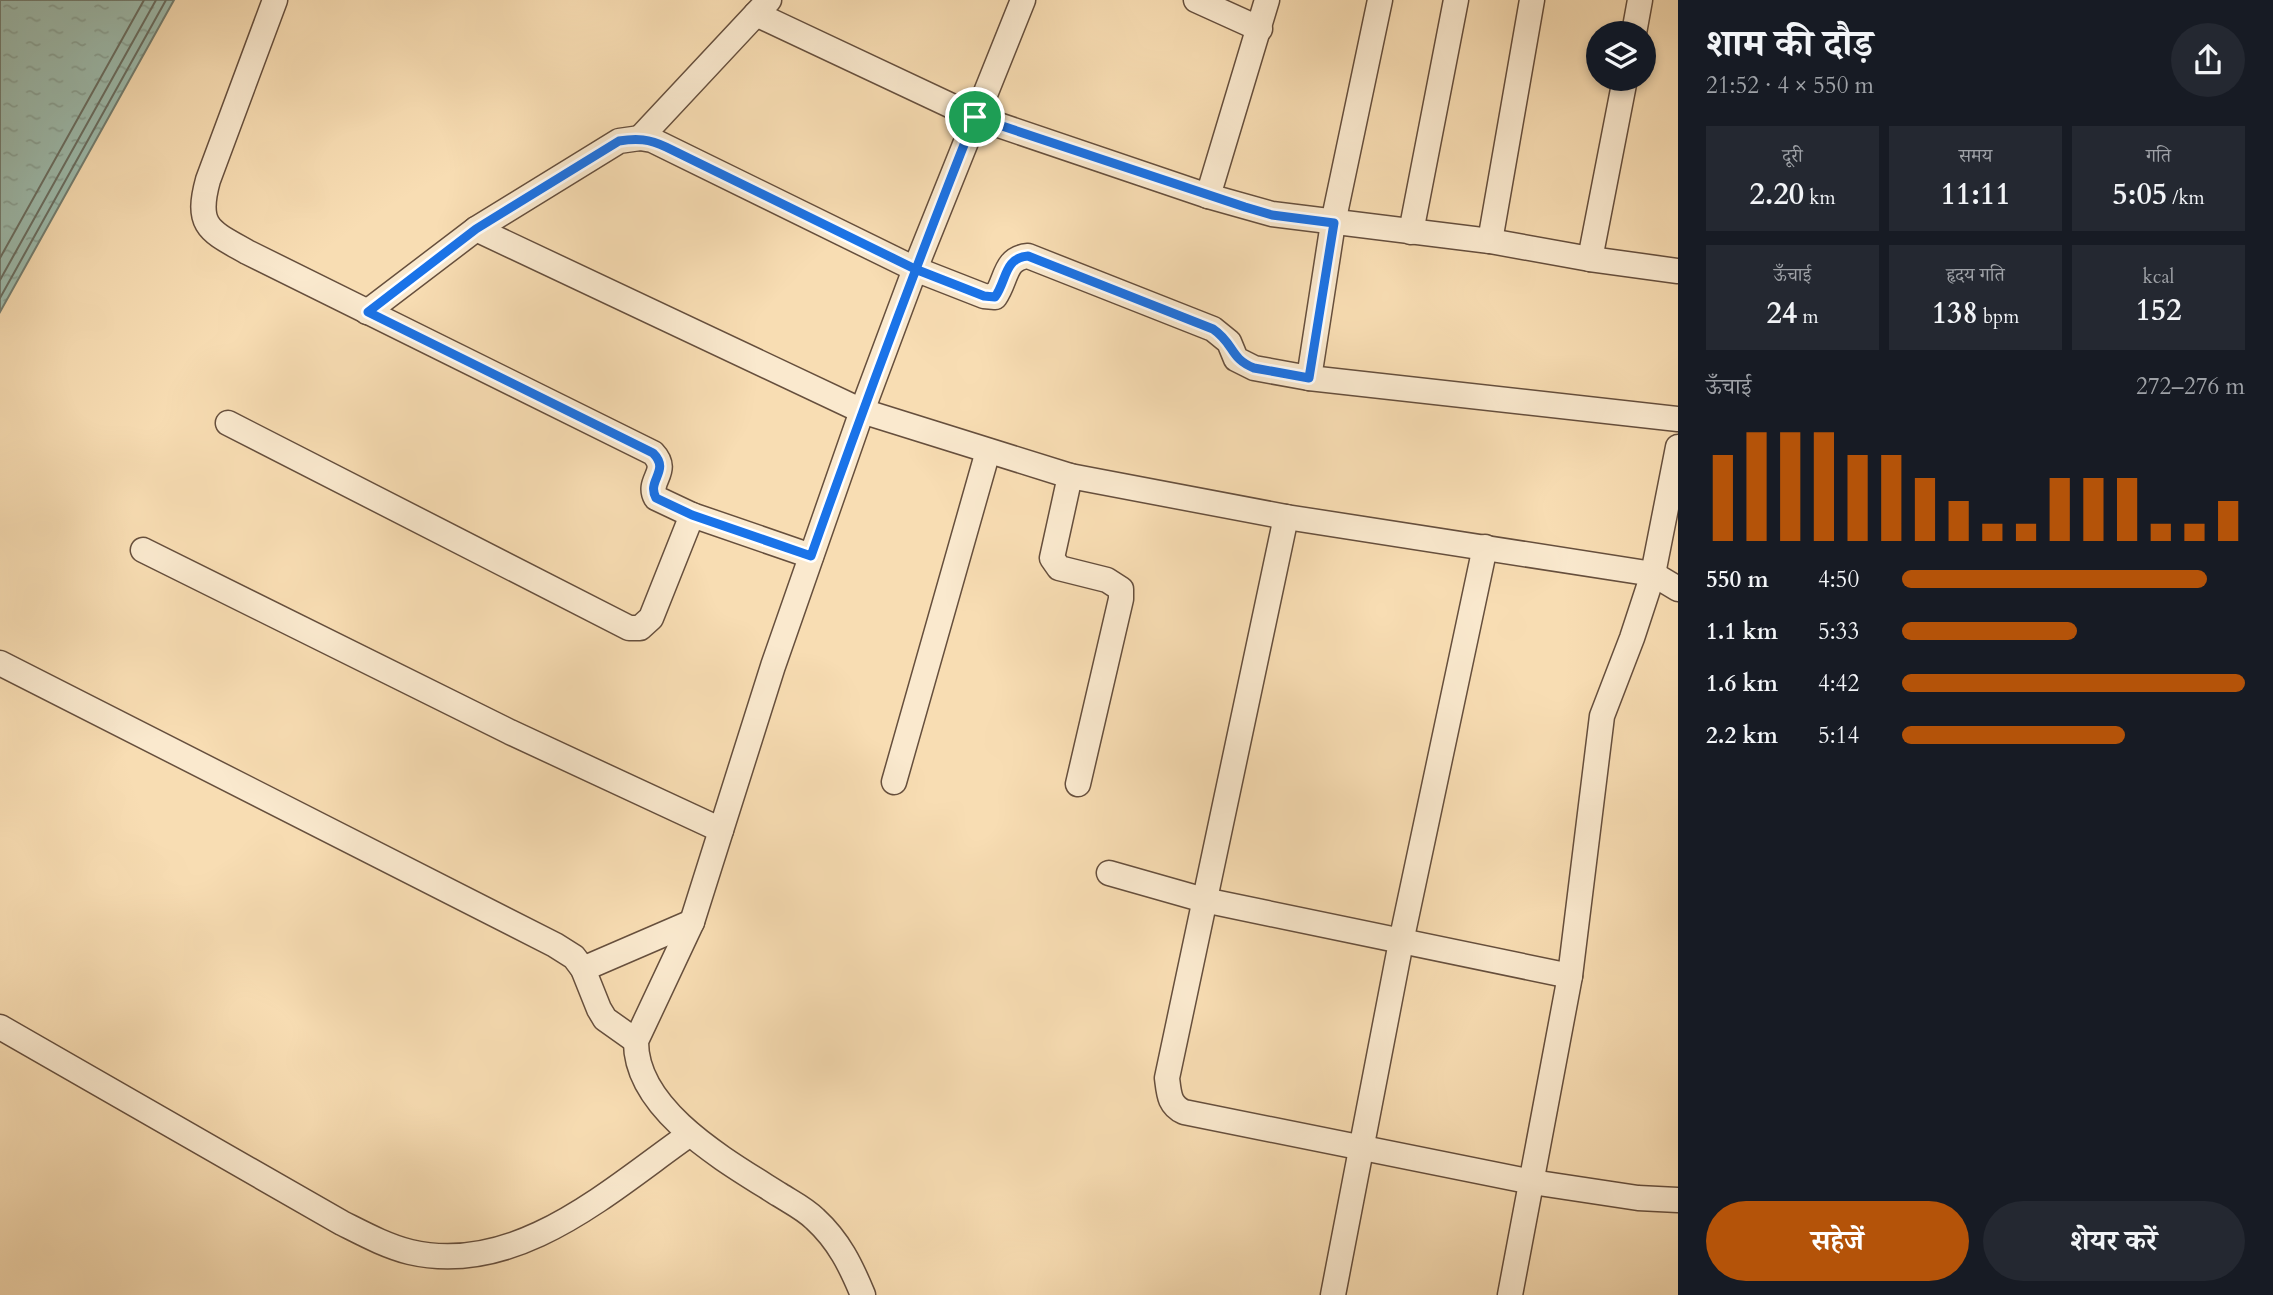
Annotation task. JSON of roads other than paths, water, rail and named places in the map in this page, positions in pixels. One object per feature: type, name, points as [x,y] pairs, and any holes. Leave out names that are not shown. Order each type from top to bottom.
[{"type":"street","points":[[275,0],[203,199],[204,217],[214,233],[247,252],[653,453],[660,459],[661,468],[653,486],[656,498],[692,515],[811,556]]},
{"type":"street","points":[[863,1295],[845,1254],[813,1217],[713,1152],[672,1116],[641,1073],[636,1057],[636,1041],[692,922],[811,556],[862,411],[915,269],[1023,0]]},
{"type":"street","points":[[1196,0],[1260,29]]},
{"type":"street","points":[[1208,195],[1267,0]]},
{"type":"street","points":[[1309,378],[1334,223],[1380,0]]},
{"type":"street","points":[[1411,232],[1456,0]]},
{"type":"street","points":[[1490,242],[1532,0]]},
{"type":"street","points":[[1636,21],[1640,0]]},
{"type":"street","points":[[640,138],[763,7],[975,117],[1272,215],[1490,242],[1678,271]]},
{"type":"street","points":[[1590,259],[1623,91]]},
{"type":"street","points":[[368,312],[476,229],[619,141],[640,138],[666,147],[915,269],[984,296],[995,297],[1009,265],[1018,257],[1028,256],[1213,329],[1229,342],[1236,359],[1254,368],[1309,378],[1678,419]]},
{"type":"street","points":[[476,229],[862,411],[1070,476],[1286,517],[1653,573],[1678,589]]},
{"type":"street","points":[[228,423],[629,628],[640,628],[651,618],[692,515]]},
{"type":"street","points":[[1510,1295],[1570,976],[1602,716],[1633,638],[1653,573],[1678,447]]},
{"type":"street","points":[[894,782],[988,451]]},
{"type":"street","points":[[1070,476],[1052,558],[1059,569],[1107,580],[1121,589],[1078,784]]},
{"type":"street","points":[[1286,517],[1167,1078],[1169,1097],[1175,1108],[1532,1182],[1638,1198],[1678,1200]]},
{"type":"street","points":[[1333,1295],[1401,942],[1485,547]]},
{"type":"street","points":[[143,550],[510,732],[721,830]]},
{"type":"street","points":[[0,663],[555,945],[574,957],[583,969],[605,1019],[636,1041]]},
{"type":"street","points":[[1109,873],[1204,900],[1570,976]]},
{"type":"street","points":[[583,969],[692,922]]},
{"type":"street","points":[[0,1027],[342,1223],[377,1240],[411,1252],[456,1256],[496,1250],[529,1240],[571,1218],[691,1134]]},
{"type":"water","points":[[0,0],[174,0],[0,312]]}]
